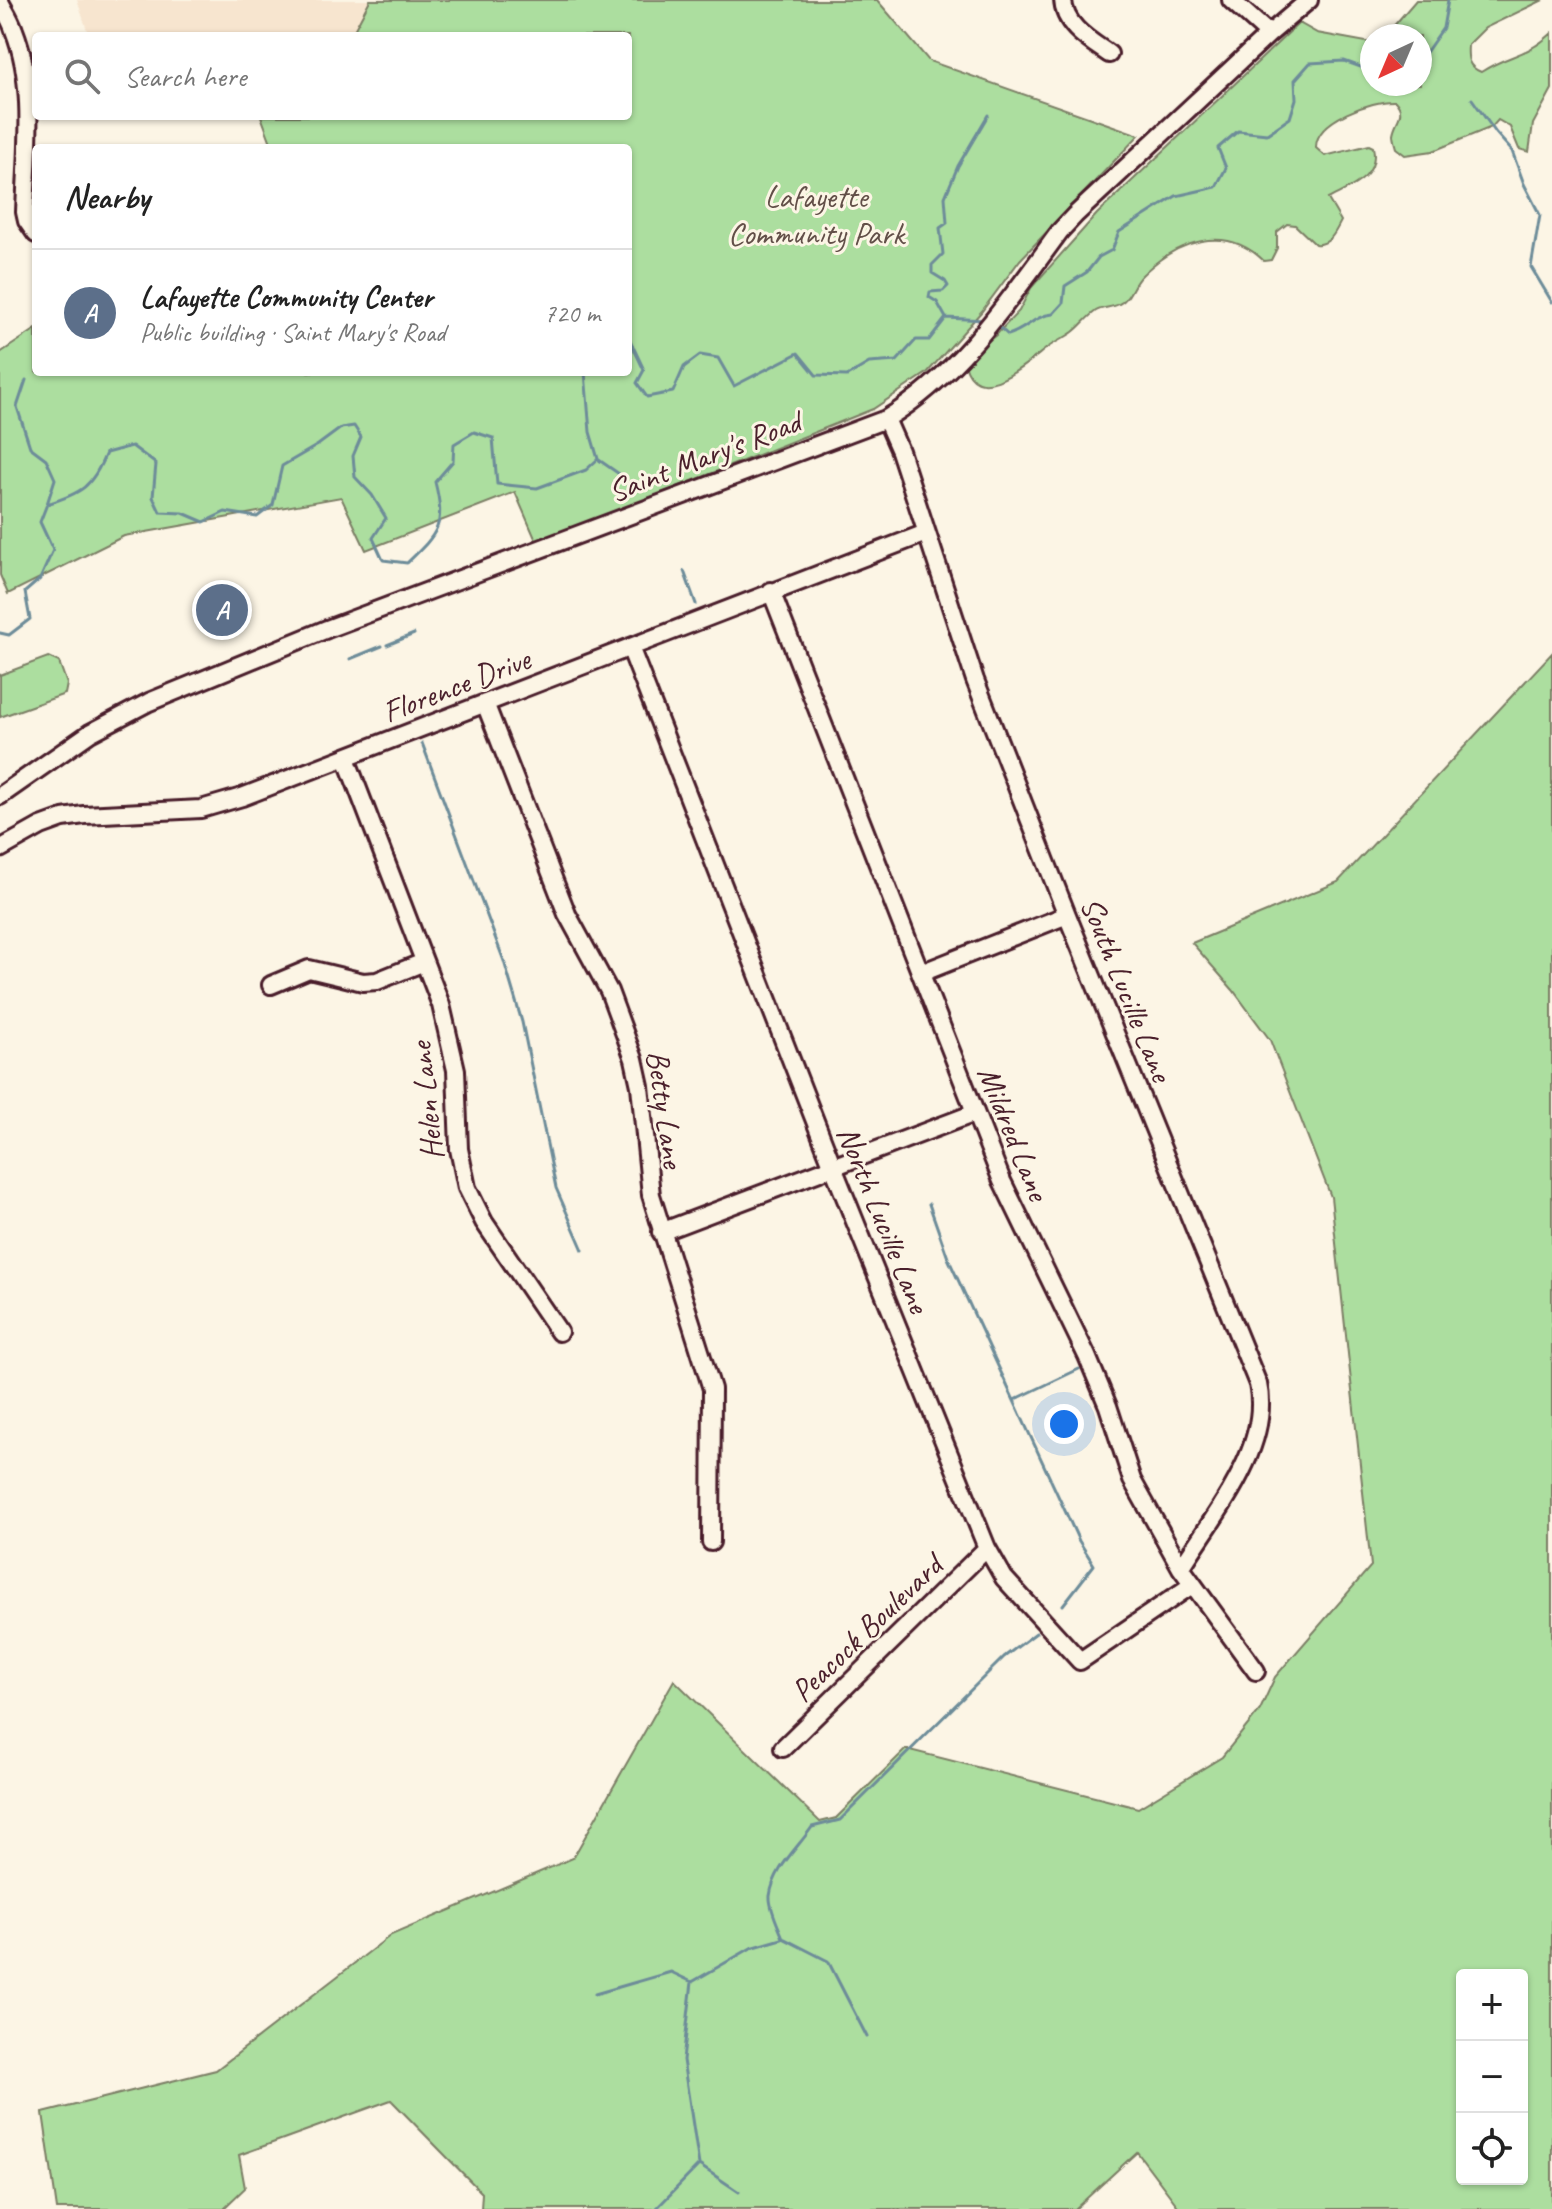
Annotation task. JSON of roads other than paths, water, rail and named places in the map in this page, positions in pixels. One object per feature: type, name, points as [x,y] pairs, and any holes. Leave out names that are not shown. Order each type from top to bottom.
[{"type":"street","points":[[1063,0],[1064,11],[1073,26],[1109,54]]},
{"type":"street","points":[[1231,0],[1269,34]]},
{"type":"street","name":"Saint Mary's Road","points":[[0,796],[90,733],[149,702],[327,629],[886,419],[928,390],[978,340],[1075,215],[1309,0]]},
{"type":"street","points":[[0,2],[15,30],[25,73],[28,129],[25,212],[32,228]]},
{"type":"street","name":"South Lucille Lane","points":[[886,419],[900,451],[975,680],[1067,915],[1248,1356],[1261,1399],[1259,1427],[1249,1458],[1181,1568]]},
{"type":"street","name":"Florence Drive","points":[[0,849],[41,826],[63,818],[201,809],[242,797],[926,533]]},
{"type":"street","name":"Mildred Lane","points":[[771,591],[1016,1216],[1087,1356],[1108,1406],[1132,1480],[1192,1585],[1256,1671]]},
{"type":"street","name":"North Lucille Lane","points":[[630,647],[833,1167],[987,1548],[1004,1578],[1080,1661],[1192,1585]]},
{"type":"street","name":"Betty Lane","points":[[485,703],[567,914],[609,991],[623,1025],[637,1073],[648,1180],[661,1232],[712,1389],[711,1542]]},
{"type":"street","name":"Helen Lane","points":[[346,758],[441,1005],[453,1052],[459,1149],[467,1188],[484,1222],[559,1332]]},
{"type":"street","points":[[921,973],[1067,915]]},
{"type":"street","points":[[271,985],[309,969],[363,982],[377,981],[424,962]]},
{"type":"street","points":[[661,1232],[975,1113]]},
{"type":"street","name":"Peacock Boulevard","points":[[783,1748],[987,1548]]},
{"type":"waterway","points":[[1432,44],[1443,28],[1448,0]]},
{"type":"waterway","points":[[998,326],[1008,335],[1040,317],[1053,314],[1063,303],[1065,286],[1112,250],[1119,232],[1176,196],[1216,187],[1226,168],[1218,148],[1238,131],[1267,134],[1290,118],[1296,99],[1295,80],[1310,63],[1344,61],[1360,67]]},
{"type":"waterway","points":[[1472,99],[1512,151],[1540,215],[1531,267],[1552,302]]},
{"type":"waterway","points":[[946,318],[937,302],[929,297],[930,292],[943,291],[948,286],[932,273],[932,265],[943,254],[940,228],[947,223],[945,197],[958,166],[988,115]]},
{"type":"waterway","points":[[632,344],[644,370],[637,383],[647,397],[673,392],[684,367],[700,355],[718,358],[734,386],[798,353],[816,375],[847,376],[869,363],[897,361],[916,340],[929,340],[946,318],[985,320]]},
{"type":"waterway","points":[[0,633],[9,635],[30,619],[25,592],[40,579],[53,550],[40,522],[47,504],[84,487],[96,474],[106,453],[132,446],[156,464],[153,497],[160,512],[183,513],[204,522],[225,512],[257,517],[273,505],[282,466],[341,428],[354,426],[361,437],[353,456],[355,477],[372,495],[386,518],[373,538],[383,560],[407,563],[437,528],[440,509],[435,482],[453,461],[454,444],[474,432],[493,438],[497,484],[537,488],[586,470],[598,459],[590,432],[585,376]]},
{"type":"waterway","points":[[26,380],[17,407],[30,447],[46,459],[55,479],[47,504]]},
{"type":"waterway","points":[[599,460],[622,476]]},
{"type":"waterway","points":[[684,571],[696,604]]},
{"type":"waterway","points":[[387,645],[414,634]]},
{"type":"waterway","points":[[350,659],[382,646]]},
{"type":"waterway","points":[[422,743],[504,961],[522,1022],[556,1188],[583,1250]]},
{"type":"waterway","points":[[929,1204],[948,1258],[1079,1541],[1094,1565],[1063,1605]]},
{"type":"waterway","points":[[1014,1400],[1079,1369]]},
{"type":"waterway","points":[[867,2037],[828,1961],[783,1938],[770,1901],[776,1876],[812,1827],[840,1820],[1004,1657],[1036,1633]]},
{"type":"waterway","points":[[739,2192],[699,2165],[683,2060],[692,1982],[751,1948],[782,1939]]},
{"type":"waterway","points":[[595,1994],[671,1972],[692,1982]]},
{"type":"waterway","points":[[656,2209],[698,2166]]},
{"type":"place","name":"Lafayette Community Center","points":[[222,610]]},
{"type":"park label","name":"Lafayette Community Park","points":[[816,214]]}]
